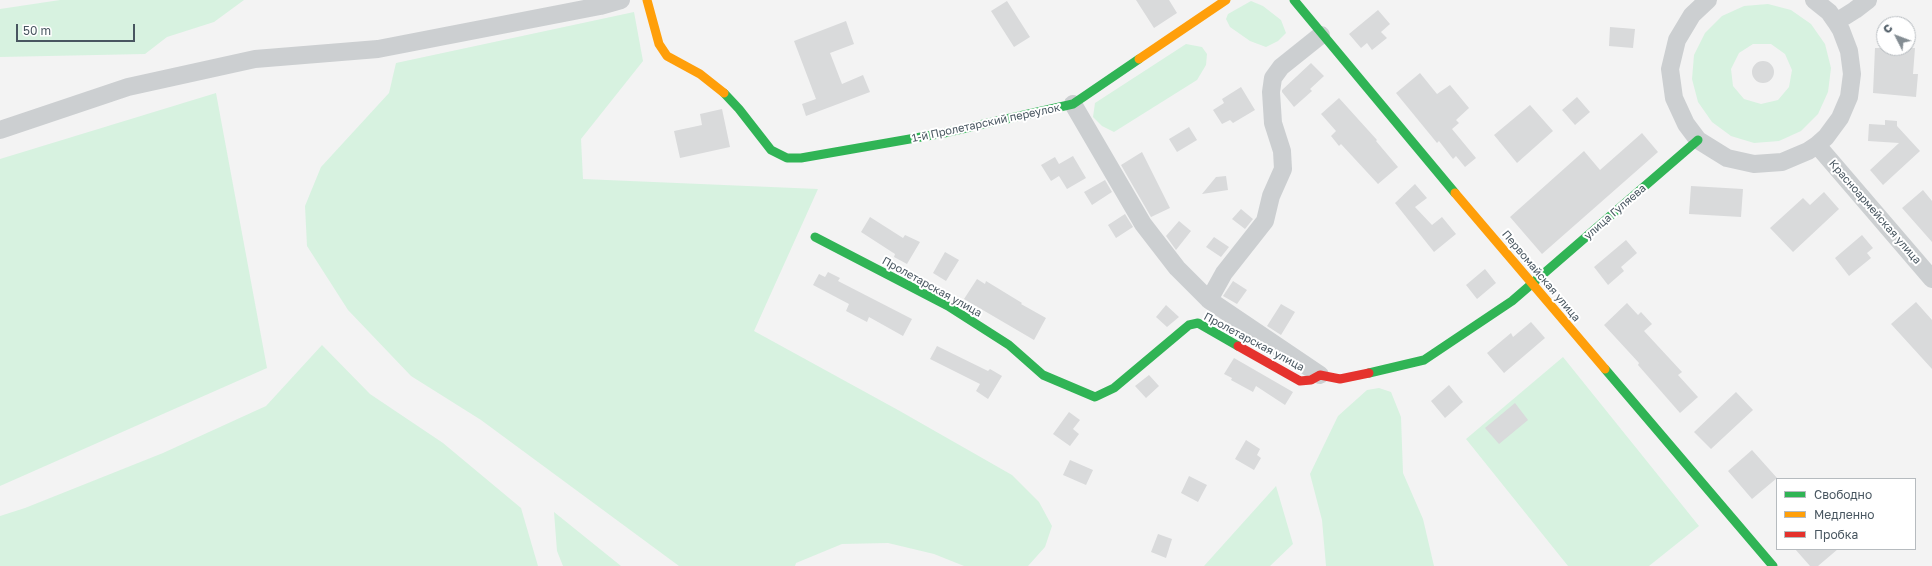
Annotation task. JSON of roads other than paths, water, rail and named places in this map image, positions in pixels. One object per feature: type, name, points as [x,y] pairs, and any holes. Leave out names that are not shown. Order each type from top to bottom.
[{"type":"street","points":[[0,130],[128,87],[255,59],[378,49],[600,6],[621,0]]},
{"type":"street","name":"1-й Пролетарский переулок","points":[[647,0],[659,44],[667,56],[700,74],[719,88],[739,109],[772,150],[787,158],[801,158],[944,134],[1072,104],[1226,0]]},
{"type":"street","name":"Первомайская улица","points":[[1294,0],[1532,284],[1772,566]]},
{"type":"street","points":[[1701,2],[1677,40],[1670,68],[1674,98],[1686,124],[1698,140],[1727,158],[1754,164],[1782,162],[1808,151],[1817,145],[1826,137],[1840,118],[1849,97],[1852,74],[1849,51],[1841,30],[1836,22],[1829,12],[1814,0]]},
{"type":"street","points":[[1836,22],[1868,0]]},
{"type":"street","points":[[1209,300],[1224,273],[1265,221],[1271,196],[1284,169],[1282,151],[1273,123],[1271,92],[1273,78],[1281,67],[1321,34]]},
{"type":"street","points":[[1072,104],[1143,224],[1177,268],[1209,300],[1320,375]]},
{"type":"street","name":"улица Гуляева","points":[[1532,284],[1698,140]]},
{"type":"street","name":"Красноармейская улица","points":[[1817,145],[1932,279]]},
{"type":"street","name":"Пролетарская улица","points":[[815,237],[948,306],[1009,345],[1043,375],[1095,397],[1114,388],[1189,325],[1198,323],[1300,381],[1311,380],[1320,375],[1340,379],[1424,360],[1512,301],[1532,284]]}]
